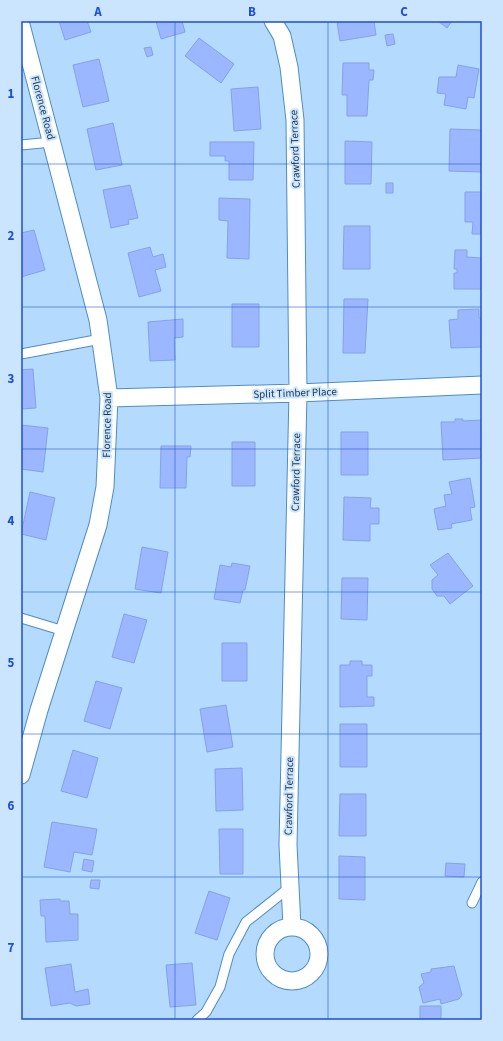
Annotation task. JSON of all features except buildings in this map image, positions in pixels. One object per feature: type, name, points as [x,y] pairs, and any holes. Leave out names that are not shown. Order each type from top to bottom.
[{"type":"street","name":"Crawford Terrace","points":[[274,21],[282,36],[289,67],[295,120],[298,393],[288,845],[292,927]]},
{"type":"street","name":"Florence Road","points":[[21,25],[98,320],[109,398],[105,487],[100,518],[39,710],[21,774]]},
{"type":"street","name":"Split Timber Place","points":[[109,398],[298,393],[482,385]]},
{"type":"lane","points":[[21,145],[52,142]]},
{"type":"lane","points":[[21,354],[101,339]]},
{"type":"lane","points":[[21,618],[64,631]]},
{"type":"lane","points":[[472,903],[482,882]]},
{"type":"lane","points":[[197,1020],[206,1012],[220,987],[229,954],[246,922],[290,887]]}]
